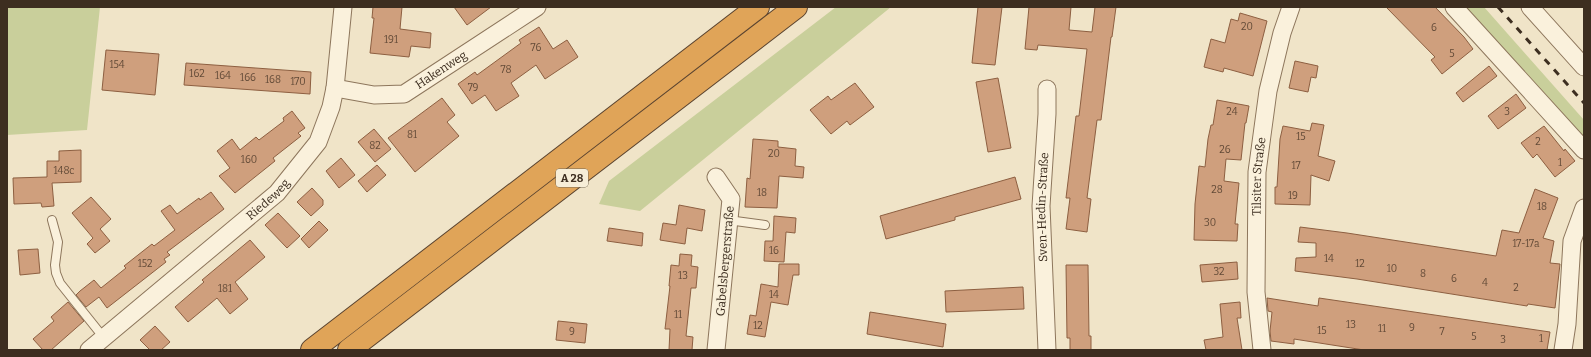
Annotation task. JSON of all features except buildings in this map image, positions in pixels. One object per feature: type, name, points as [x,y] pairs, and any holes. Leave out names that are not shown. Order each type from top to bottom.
[{"type":"highway","name":"A 28","points":[[312,350],[758,7]]},
{"type":"highway","name":"A 28","points":[[349,350],[796,7]]},
{"type":"street","name":"Riedeweg","points":[[89,350],[277,193],[318,142],[331,107],[335,88],[343,7]]},
{"type":"street","name":"Hakenweg","points":[[335,88],[374,95],[404,94],[537,7]]},
{"type":"street","name":"Tilsiter Straße","points":[[1262,350],[1256,292],[1257,172],[1268,90],[1282,33],[1291,7]]},
{"type":"street","points":[[1454,7],[1584,150]]},
{"type":"street","points":[[1530,7],[1584,67]]},
{"type":"street","name":"Sven-Hedin-Straße","points":[[1047,89],[1047,114],[1041,206],[1047,350]]},
{"type":"street","name":"Gabelsbergerstraße","points":[[716,177],[730,199],[716,350]]},
{"type":"street","points":[[1563,350],[1567,324],[1572,241],[1584,208]]},
{"type":"lane","points":[[52,220],[58,242],[56,273],[60,283],[104,338]]},
{"type":"lane","points":[[728,220],[765,225]]},
{"type":"green space","points":[[7,7],[100,7],[87,130],[7,135]]},
{"type":"green space","points":[[836,7],[891,7],[640,211],[599,204],[609,181]]},
{"type":"green space","points":[[1466,7],[1484,7],[1584,120],[1584,138]]},
{"type":"railway","points":[[1498,7],[1584,103]]}]
